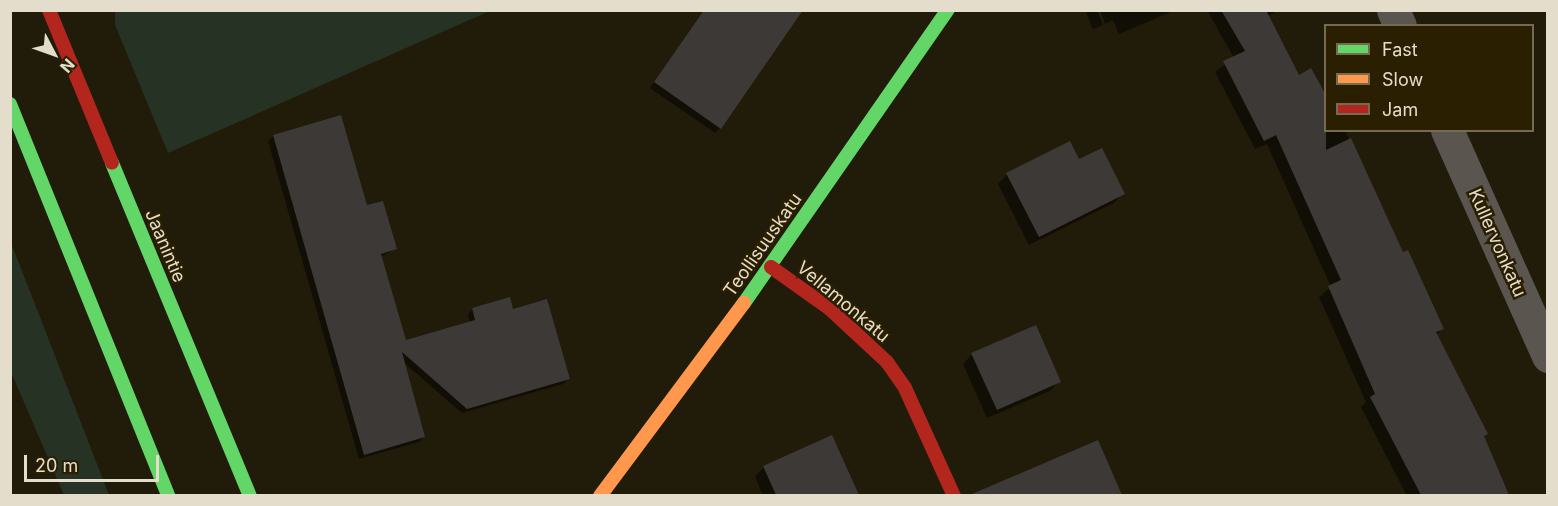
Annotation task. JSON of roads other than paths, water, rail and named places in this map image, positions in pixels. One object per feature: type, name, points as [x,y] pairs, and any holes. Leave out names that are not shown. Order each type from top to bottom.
[{"type":"main road","name":"Jaanintie","points":[[49,10],[249,495]]},
{"type":"main road","name":"Teollisuuskatu","points":[[600,495],[771,267],[948,10]]},
{"type":"main road","points":[[10,104],[168,495]]},
{"type":"main road","name":"Vellamonkatu","points":[[771,267],[830,309],[887,362],[905,388],[954,495]]},
{"type":"street","points":[[1393,10],[1399,24]]},
{"type":"street","name":"Kullervonkatu","points":[[1448,132],[1548,356]]}]
